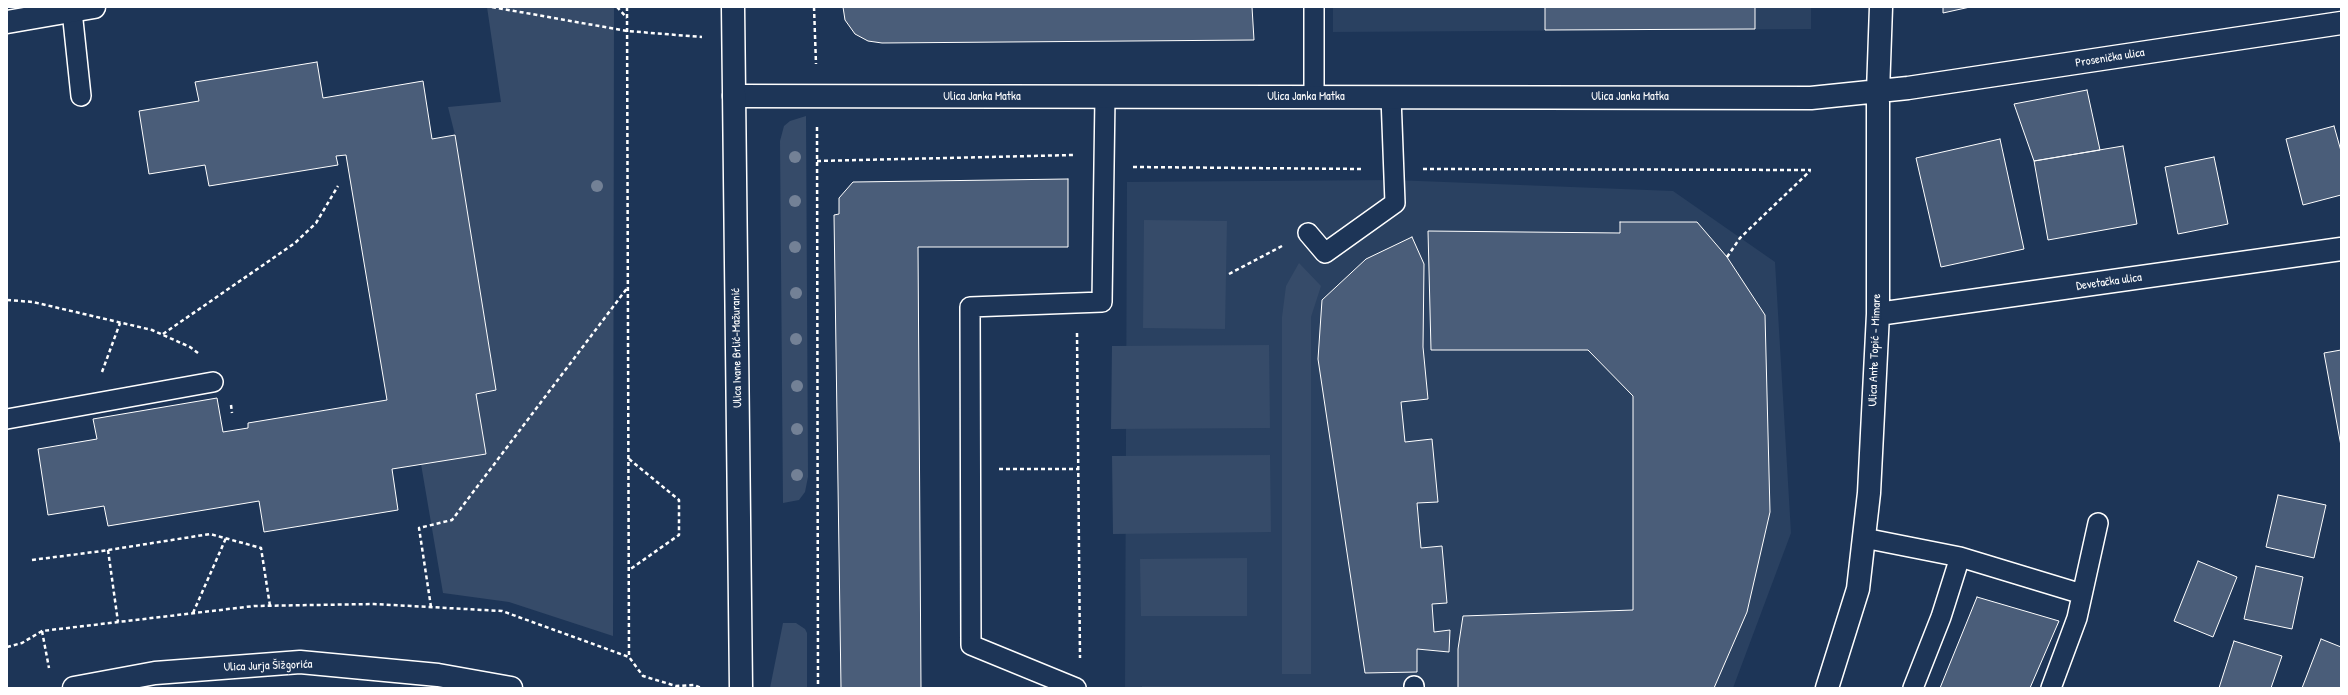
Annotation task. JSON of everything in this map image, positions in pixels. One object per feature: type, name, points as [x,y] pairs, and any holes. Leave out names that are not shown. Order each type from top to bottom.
[{"type":"street","points":[[7,22],[94,7]]},
{"type":"street","name":"Ulica Ivane Brlić-Mažuranić","points":[[733,7],[740,688]]},
{"type":"street","name":"Ulica Ante Topić - Mimare","points":[[1827,688],[1858,589],[1869,493],[1878,314],[1878,92],[1881,7]]},
{"type":"street","name":"Prosenička ulica","points":[[1878,92],[2341,23]]},
{"type":"street","name":"Ulica Janka Matka","points":[[734,96],[1811,98],[1878,92]]},
{"type":"street","name":"Devetačka ulica","points":[[1878,314],[2341,249]]},
{"type":"street","name":"Ulica Jurja Šižgorića","points":[[74,688],[155,673],[300,662],[438,675],[511,688]]},
{"type":"lane","points":[[1314,7],[1314,97]]},
{"type":"lane","points":[[72,11],[81,96]]},
{"type":"lane","points":[[1076,688],[971,645],[970,307],[1102,302],[1105,97]]},
{"type":"lane","points":[[1308,233],[1325,253],[1395,203],[1392,97]]},
{"type":"lane","points":[[7,419],[213,382]]},
{"type":"lane","points":[[2051,688],[2077,618],[2098,523]]},
{"type":"lane","points":[[1864,538],[1960,558],[2082,594]]},
{"type":"lane","points":[[1914,688],[1941,618],[1960,558]]},
{"type":"path","points":[[492,7],[627,31],[706,37]]},
{"type":"path","points":[[617,7],[627,18]]},
{"type":"path","points":[[627,7],[629,657]]},
{"type":"path","points":[[814,7],[816,67]]},
{"type":"path","points":[[817,124],[818,688]]},
{"type":"path","points":[[817,161],[1104,160],[1394,169],[1811,170],[1740,238],[1727,256]]},
{"type":"path","points":[[163,334],[295,243],[316,223],[338,186]]},
{"type":"path","points":[[1229,274],[1308,233]]},
{"type":"path","points":[[431,607],[419,528],[452,520],[628,287]]},
{"type":"path","points":[[7,300],[34,302],[163,334],[190,347],[201,355]]},
{"type":"path","points":[[1077,303],[1080,664]]},
{"type":"path","points":[[90,404],[120,323]]},
{"type":"path","points":[[628,459],[679,500],[679,536],[629,570]]},
{"type":"path","points":[[971,469],[1079,469]]},
{"type":"path","points":[[32,560],[210,534],[261,548],[270,606]]},
{"type":"path","points":[[193,613],[226,538]]},
{"type":"path","points":[[108,550],[118,622]]},
{"type":"path","points":[[7,647],[22,643],[42,631],[193,613],[270,606],[374,604],[502,611],[629,657],[643,676],[676,687],[694,685],[701,688]]},
{"type":"path","points":[[42,631],[47,658]]},
{"type":"shaded area","points":[[487,7],[614,7],[613,636],[509,602],[443,593],[421,464],[486,454],[476,394],[496,390],[455,135],[448,107],[501,102]]},
{"type":"shaded area","points":[[1333,7],[1811,7],[1811,29],[1333,32]]},
{"type":"shaded area","points":[[806,116],[808,477],[805,492],[799,500],[783,503],[780,141],[784,126],[790,121]]},
{"type":"shaded area","points":[[1394,180],[1673,191],[1775,262],[1791,533],[1733,688],[1125,688],[1127,182]]},
{"type":"shaded area","points":[[1144,220],[1227,221],[1225,329],[1143,328]]},
{"type":"shaded area","points":[[1299,263],[1321,286],[1311,317],[1311,674],[1282,674],[1282,317],[1286,286]]},
{"type":"shaded area","points":[[1269,345],[1270,428],[1111,429],[1112,346]]},
{"type":"shaded area","points":[[1270,455],[1271,532],[1113,534],[1112,456]]},
{"type":"shaded area","points":[[1247,558],[1247,616],[1141,616],[1140,559]]},
{"type":"shaded area","points":[[783,623],[796,623],[805,629],[807,633],[807,688],[770,688]]},
{"type":"shaded area","points":[[1142,686],[1375,688],[1142,688]]},
{"type":"building","points":[[843,7],[1252,7],[1254,40],[882,43],[868,41],[855,34],[845,20]]},
{"type":"building","points":[[1545,7],[1755,7],[1755,29],[1545,30]]},
{"type":"building","points":[[1943,7],[1970,7],[1943,13]]},
{"type":"building","points":[[317,62],[323,98],[423,81],[432,139],[455,135],[496,390],[476,394],[486,454],[392,469],[398,510],[264,532],[259,501],[108,526],[104,506],[48,515],[38,449],[97,439],[93,419],[217,398],[223,432],[248,428],[248,423],[387,400],[346,155],[336,156],[338,165],[209,186],[205,165],[149,174],[139,111],[199,101],[195,82]]},
{"type":"building","points":[[2087,90],[2100,150],[2034,161],[2014,104]]},
{"type":"building","points":[[2334,126],[2341,151],[2341,195],[2303,205],[2286,139]]},
{"type":"building","points":[[2000,139],[2024,249],[1941,267],[1916,158]]},
{"type":"building","points":[[2123,146],[2137,224],[2048,240],[2034,161]]},
{"type":"building","points":[[2214,157],[2228,224],[2178,234],[2165,167]]},
{"type":"building","points":[[1068,179],[1068,247],[918,247],[921,688],[841,688],[834,215],[839,214],[839,198],[853,182]]},
{"type":"building","points":[[1620,222],[1697,222],[1727,257],[1765,315],[1770,512],[1747,612],[1714,688],[1458,688],[1458,649],[1463,616],[1633,610],[1633,396],[1588,350],[1431,350],[1428,231],[1620,233]]},
{"type":"building","points":[[1412,237],[1424,264],[1423,347],[1428,399],[1401,402],[1405,442],[1432,439],[1438,502],[1417,503],[1421,548],[1442,546],[1447,603],[1432,604],[1434,632],[1450,630],[1449,652],[1417,649],[1417,672],[1365,673],[1318,359],[1322,300],[1366,259]]},
{"type":"building","points":[[2341,350],[2341,446],[2324,353]]},
{"type":"building","points":[[2278,495],[2326,505],[2314,558],[2266,547]]},
{"type":"building","points":[[2198,561],[2237,577],[2213,637],[2174,621]]},
{"type":"building","points":[[2256,566],[2303,577],[2292,629],[2244,619]]},
{"type":"building","points":[[1977,597],[2059,621],[2030,688],[1940,688]]},
{"type":"building","points":[[2321,639],[2341,647],[2341,688],[2302,688]]},
{"type":"building","points":[[2234,641],[2282,656],[2271,688],[2219,688]]}]
